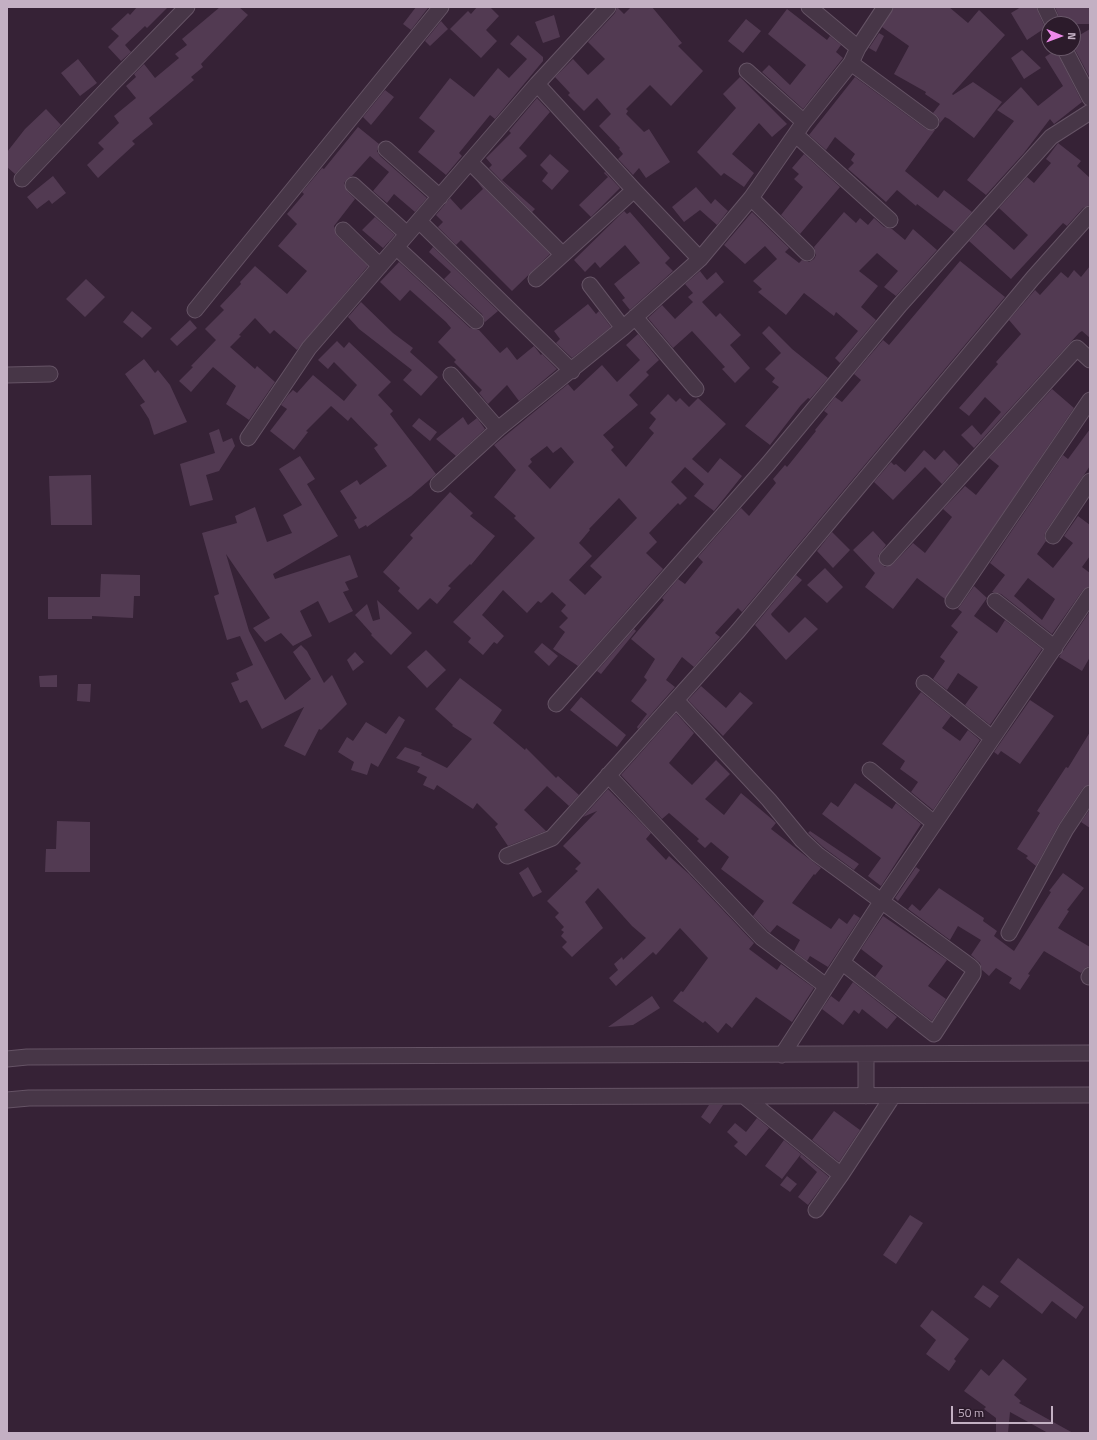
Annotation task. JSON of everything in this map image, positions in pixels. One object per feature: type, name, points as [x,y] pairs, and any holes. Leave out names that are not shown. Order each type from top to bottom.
[{"type":"street","points":[[22,179],[187,7]]},
{"type":"street","points":[[195,310],[442,7]]},
{"type":"street","points":[[248,438],[309,348],[537,84],[608,7]]},
{"type":"street","points":[[809,7],[858,48]]},
{"type":"street","points":[[438,484],[498,429],[623,328],[700,259],[751,198],[804,122],[851,63],[858,48],[885,7]]},
{"type":"street","points":[[1068,56],[1090,98]]},
{"type":"street","points":[[851,63],[931,122]]},
{"type":"street","points":[[747,70],[804,122]]},
{"type":"street","points":[[537,84],[634,190],[700,259]]},
{"type":"street","points":[[556,704],[768,464],[900,305],[1050,137],[1090,112]]},
{"type":"street","points":[[796,135],[890,220]]},
{"type":"street","points":[[386,149],[440,197]]},
{"type":"street","points":[[470,162],[562,254]]},
{"type":"street","points":[[353,185],[407,234]]},
{"type":"street","points":[[536,279],[634,190]]},
{"type":"street","points":[[751,198],[807,253]]},
{"type":"street","points":[[507,856],[552,838],[738,631],[1033,278],[1090,214]]},
{"type":"street","points":[[419,221],[572,370]]},
{"type":"street","points":[[343,230],[380,266]]},
{"type":"street","points":[[396,247],[476,321]]},
{"type":"street","points":[[590,285],[623,328]]},
{"type":"street","points":[[635,317],[696,389]]},
{"type":"street","points":[[886,558],[1077,348],[1090,360]]},
{"type":"street","points":[[7,375],[50,374]]},
{"type":"street","points":[[451,375],[498,429]]},
{"type":"street","points":[[953,601],[1090,400]]},
{"type":"street","points":[[1053,536],[1090,481]]},
{"type":"street","points":[[782,1055],[881,902],[1090,595]]},
{"type":"street","points":[[995,601],[1055,648]]},
{"type":"street","points":[[924,684],[992,738]]},
{"type":"street","points":[[676,700],[769,800],[802,840],[817,854],[970,966],[973,969],[973,974],[934,1034],[842,963]]},
{"type":"street","points":[[870,770],[934,823]]},
{"type":"street","points":[[608,775],[762,938],[826,986]]},
{"type":"street","points":[[1009,933],[1066,829],[1090,793]]},
{"type":"street","points":[[7,1059],[35,1057],[1090,1053]]},
{"type":"street","points":[[866,1054],[866,1096]]},
{"type":"street","points":[[7,1100],[45,1098],[1090,1095]]},
{"type":"street","points":[[816,1210],[893,1096]]},
{"type":"street","points":[[745,1097],[841,1175]]},
{"type":"building","points":[[137,7],[168,7],[147,28],[145,26],[125,45],[131,52],[121,61],[108,47],[119,36],[111,29],[128,13],[130,15]]},
{"type":"building","points":[[220,7],[239,7],[248,15],[201,64],[203,67],[191,77],[194,80],[149,118],[153,124],[132,141],[135,144],[98,178],[87,165],[104,149],[98,143],[119,123],[114,116],[136,98],[126,86],[136,77],[134,74],[144,64],[155,78],[179,58],[175,54],[187,45],[182,39]]},
{"type":"building","points":[[416,7],[428,8],[411,30],[403,24]]},
{"type":"building","points":[[477,7],[490,7],[499,16],[486,30],[497,41],[481,58],[450,29],[468,11],[471,14]]},
{"type":"building","points":[[617,7],[624,14],[631,7],[652,7],[682,43],[678,46],[703,71],[671,106],[650,85],[626,109],[628,111],[626,114],[644,132],[649,129],[670,162],[646,178],[639,168],[633,175],[618,159],[623,154],[619,149],[620,148],[599,126],[611,114],[597,98],[584,111],[568,95],[570,93],[555,77],[573,59],[588,75],[605,59],[588,42],[615,13]]},
{"type":"building","points":[[894,7],[949,7],[968,23],[979,10],[1005,35],[952,94],[953,95],[973,82],[1002,102],[974,138],[945,117],[940,123],[939,118],[933,113],[940,104],[925,94],[926,92],[894,74],[909,46],[882,27]]},
{"type":"building","points":[[1021,7],[1036,7],[1041,19],[1041,31],[1027,40],[1011,13]]},
{"type":"building","points":[[1055,7],[1090,7],[1090,24],[1081,24],[1081,16],[1059,16]]},
{"type":"building","points":[[787,9],[827,40],[830,36],[841,45],[836,52],[843,58],[803,109],[762,72],[769,65],[790,85],[806,65],[768,34]]},
{"type":"building","points":[[554,15],[560,37],[543,43],[535,22]]},
{"type":"building","points":[[746,19],[761,31],[743,53],[728,41]]},
{"type":"building","points":[[441,21],[448,29],[430,46],[425,41]]},
{"type":"building","points":[[1090,29],[1090,78],[1078,56],[1081,56],[1081,34]]},
{"type":"building","points":[[879,33],[884,36],[876,52],[869,48]]},
{"type":"building","points":[[518,35],[543,57],[543,61],[495,119],[490,115],[459,153],[462,156],[446,175],[418,152],[435,131],[419,118],[450,78],[474,97],[498,68],[509,78],[527,59],[510,44]]},
{"type":"building","points":[[1022,50],[1041,68],[1024,79],[1011,58]]},
{"type":"building","points":[[1059,56],[1082,102],[1054,124],[1050,119],[1024,153],[986,195],[967,180],[1014,121],[997,110],[1021,87],[1038,106],[1063,86],[1045,57]]},
{"type":"building","points":[[78,59],[97,83],[80,96],[61,73]]},
{"type":"building","points":[[740,77],[787,124],[772,137],[759,123],[732,154],[754,173],[744,187],[724,173],[721,176],[697,152],[736,108],[723,94]]},
{"type":"building","points":[[855,77],[926,129],[935,130],[905,171],[938,198],[944,190],[972,212],[954,232],[917,204],[916,206],[897,190],[886,202],[848,169],[854,163],[851,160],[855,154],[835,137],[826,150],[809,135]]},
{"type":"building","points":[[385,90],[394,97],[371,125],[363,117]]},
{"type":"building","points":[[537,98],[550,112],[519,148],[527,156],[502,180],[535,209],[532,212],[489,168],[492,165],[486,158],[511,133],[509,131]]},
{"type":"building","points":[[46,109],[61,125],[15,174],[7,167],[7,152],[25,129]]},
{"type":"building","points":[[358,127],[379,144],[377,151],[380,156],[427,198],[415,212],[394,194],[387,203],[373,191],[389,172],[370,156],[344,183],[347,191],[355,199],[334,226],[337,236],[368,266],[297,350],[274,330],[270,334],[255,318],[239,335],[241,336],[230,347],[255,369],[257,366],[275,382],[249,420],[226,404],[236,386],[213,367],[191,392],[179,381],[216,340],[205,329],[224,310],[220,306],[241,284],[240,282],[255,266],[287,294],[307,271],[278,246],[297,224],[287,214],[304,194],[302,192],[322,168],[324,169]]},
{"type":"building","points":[[1058,143],[1081,161],[1077,166],[1090,178],[1090,205],[1083,208],[1067,226],[1063,223],[1011,279],[969,241],[985,224],[1014,250],[1028,235],[999,208],[1027,177],[1034,183],[1051,163],[1046,159]]},
{"type":"building","points":[[550,154],[569,171],[552,190],[542,181],[548,173],[540,165]]},
{"type":"building","points":[[804,154],[840,187],[800,234],[781,215],[803,187],[794,179],[799,174],[792,168]]},
{"type":"building","points":[[605,172],[620,188],[591,217],[579,205],[608,177],[604,173]]},
{"type":"building","points":[[53,176],[66,193],[52,204],[49,200],[37,209],[27,197]]},
{"type":"building","points":[[476,180],[550,254],[512,291],[461,240],[456,245],[438,227],[443,222],[436,215],[450,198],[461,210],[483,189]]},
{"type":"building","points":[[696,187],[711,204],[715,199],[728,211],[717,225],[700,210],[684,222],[672,207]]},
{"type":"building","points":[[624,211],[627,214],[630,212],[670,258],[665,263],[673,271],[630,310],[622,300],[625,298],[614,284],[640,263],[625,245],[600,268],[595,262],[585,272],[574,260]]},
{"type":"building","points":[[752,212],[789,248],[785,252],[799,263],[802,260],[809,262],[814,259],[816,255],[814,247],[844,212],[856,223],[860,218],[868,225],[874,218],[884,227],[892,229],[905,240],[913,229],[937,250],[896,296],[884,287],[898,271],[877,253],[859,271],[878,286],[861,307],[876,320],[840,363],[835,358],[858,331],[836,312],[834,316],[804,293],[786,315],[758,292],[762,289],[753,281],[777,259],[765,246],[745,264],[724,245]]},
{"type":"building","points":[[375,217],[395,235],[383,248],[362,230]]},
{"type":"building","points":[[433,247],[498,311],[485,322],[482,314],[444,279],[451,272],[429,252]]},
{"type":"building","points":[[960,261],[1005,297],[742,612],[738,608],[715,633],[720,637],[694,667],[682,657],[666,680],[675,687],[638,729],[637,727],[647,714],[631,701],[647,680],[644,677],[655,659],[631,639],[664,600],[662,598],[678,579],[685,584],[703,562],[698,557],[741,508],[749,516],[776,483],[773,479],[785,465],[787,467],[816,431],[815,430],[828,414],[824,411],[835,397],[842,402],[861,380],[854,374],[883,340],[889,345]]},
{"type":"building","points":[[399,262],[470,328],[479,330],[500,353],[507,347],[517,360],[534,346],[541,355],[542,354],[557,369],[519,401],[507,385],[488,404],[479,393],[482,390],[454,362],[456,360],[438,342],[451,328],[446,322],[410,290],[400,301],[380,282]]},
{"type":"building","points":[[1090,266],[1090,338],[1082,331],[1079,333],[974,448],[961,435],[972,425],[981,435],[1001,412],[985,397],[969,416],[959,408],[998,364],[996,362],[1021,334],[1009,320],[1035,290],[1040,295],[1061,272],[1068,278],[1074,270],[1081,277]]},
{"type":"building","points":[[700,271],[707,280],[716,272],[724,282],[702,302],[716,317],[720,313],[741,335],[730,345],[750,368],[735,383],[722,369],[725,367],[692,331],[673,348],[648,318],[662,305],[675,319],[693,302],[688,297],[693,293],[685,284]]},
{"type":"building","points":[[86,279],[105,297],[85,317],[66,299]]},
{"type":"building","points":[[361,302],[393,333],[413,348],[410,352],[438,377],[421,396],[403,380],[412,370],[359,329],[348,317]]},
{"type":"building","points":[[588,304],[596,314],[599,311],[611,327],[572,358],[556,343],[560,339],[554,331]]},
{"type":"building","points":[[132,311],[152,328],[142,338],[123,322]]},
{"type":"building","points":[[190,320],[197,328],[177,346],[170,339]]},
{"type":"building","points":[[769,326],[792,349],[828,378],[810,399],[808,398],[801,405],[770,445],[745,426],[779,387],[772,382],[775,378],[765,369],[781,353],[762,333]]},
{"type":"building","points":[[638,334],[659,360],[646,372],[649,375],[629,395],[638,405],[603,435],[614,447],[611,450],[626,467],[654,433],[649,428],[656,419],[650,413],[668,394],[676,402],[680,398],[689,407],[698,398],[726,424],[692,459],[708,473],[720,458],[742,476],[714,511],[694,496],[704,484],[685,467],[671,482],[687,498],[680,505],[678,503],[649,533],[657,542],[646,553],[663,569],[578,666],[553,649],[565,632],[559,627],[568,618],[561,611],[566,605],[552,592],[541,603],[538,601],[527,613],[503,590],[482,615],[504,636],[497,644],[494,642],[483,655],[468,642],[471,638],[453,622],[535,538],[514,518],[516,516],[494,497],[516,470],[494,445],[568,384],[574,391],[602,365],[617,382],[640,360],[626,345]],"holes":[[[547,446],[553,453],[561,447],[574,462],[550,489],[528,466],[532,462],[530,459]],[[619,498],[637,518],[590,566],[602,577],[585,595],[569,580],[592,556],[579,543],[590,530],[589,529]]]},
{"type":"building","points":[[337,341],[344,348],[349,342],[391,382],[378,395],[393,411],[390,414],[436,474],[411,496],[367,527],[366,525],[359,529],[354,520],[357,518],[340,491],[357,480],[360,485],[387,466],[374,448],[378,445],[351,417],[348,421],[331,406],[306,431],[308,432],[294,450],[270,431],[287,409],[281,405],[288,395],[293,390],[297,393],[313,375],[344,401],[357,385],[334,362],[328,369],[318,360]]},
{"type":"building","points":[[144,359],[155,373],[158,370],[170,385],[187,422],[154,435],[149,419],[140,405],[145,402],[125,374]]},
{"type":"building","points":[[1052,389],[1074,408],[945,599],[917,578],[893,609],[865,587],[875,573],[853,550],[873,531],[886,545],[878,556],[881,564],[885,567],[893,564],[913,543],[925,553],[952,517],[943,509],[965,486],[976,495],[999,466],[989,458]]},
{"type":"building","points":[[463,417],[468,425],[477,418],[485,429],[456,456],[436,439]]},
{"type":"building","points":[[419,418],[437,432],[430,441],[412,426]]},
{"type":"building","points":[[219,429],[223,442],[232,438],[235,446],[219,471],[206,475],[213,500],[190,506],[180,464],[215,453],[209,433]]},
{"type":"building","points":[[1090,429],[1090,466],[1046,531],[1044,536],[1046,541],[1037,554],[1053,568],[1073,543],[1064,536],[1078,516],[1090,525],[1090,556],[1082,567],[1090,573],[1090,586],[1083,590],[1052,634],[1001,594],[992,592],[1005,575],[990,563],[1063,455],[1068,459]],"holes":[[[1028,578],[1055,599],[1042,620],[1014,596]]]},
{"type":"building","points":[[924,450],[935,460],[944,450],[959,465],[942,484],[925,467],[893,500],[874,482],[891,462],[894,465],[896,464],[905,472]]},
{"type":"building","points":[[300,456],[315,479],[307,484],[338,536],[273,574],[275,579],[350,555],[358,577],[345,582],[349,590],[343,592],[353,611],[329,623],[318,601],[300,611],[312,636],[293,646],[281,633],[265,642],[253,628],[270,618],[226,554],[249,631],[285,700],[311,679],[293,652],[301,645],[307,651],[324,683],[332,675],[347,704],[321,730],[319,729],[305,756],[284,746],[304,707],[262,729],[247,700],[240,703],[231,683],[239,680],[236,673],[253,665],[240,636],[227,640],[214,596],[219,594],[202,533],[237,523],[235,516],[255,507],[267,542],[292,533],[283,515],[302,505],[279,469]]},
{"type":"building","points":[[91,475],[92,525],[51,525],[49,476]]},
{"type":"building","points":[[450,492],[473,513],[470,516],[495,536],[471,565],[470,564],[448,586],[451,588],[437,604],[430,598],[418,610],[398,591],[400,588],[383,572],[413,538],[410,535]]},
{"type":"building","points":[[832,532],[850,550],[833,568],[817,551]]},
{"type":"building","points":[[825,568],[843,587],[827,603],[807,585]]},
{"type":"building","points":[[101,574],[140,575],[140,596],[134,596],[133,618],[92,616],[92,619],[48,619],[48,597],[100,597]]},
{"type":"building","points":[[796,575],[802,580],[771,614],[789,633],[805,617],[818,629],[786,660],[755,625]]},
{"type":"building","points":[[974,586],[987,598],[974,616],[997,633],[1005,620],[1042,649],[990,725],[965,705],[978,687],[958,673],[947,690],[933,679],[945,661],[940,657],[958,632],[951,626],[962,612],[958,609]]},
{"type":"building","points":[[377,600],[412,633],[391,655],[371,635],[372,634],[355,615],[367,604],[373,621],[380,619]]},
{"type":"building","points":[[1090,611],[1090,657],[1082,671],[1059,657]]},
{"type":"building","points":[[634,629],[636,631],[601,674],[597,671]]},
{"type":"building","points":[[542,643],[558,656],[549,666],[534,652]]},
{"type":"building","points":[[426,650],[446,670],[427,688],[407,667]]},
{"type":"building","points":[[355,652],[364,662],[353,671],[347,660]]},
{"type":"building","points":[[57,675],[57,687],[40,687],[39,676]]},
{"type":"building","points":[[460,678],[502,710],[493,723],[525,750],[526,748],[556,778],[558,776],[579,795],[569,806],[547,786],[524,810],[546,831],[508,846],[495,827],[498,824],[477,803],[473,809],[437,785],[434,790],[423,785],[427,777],[417,772],[420,767],[396,758],[405,747],[422,753],[421,755],[447,768],[472,739],[452,726],[453,725],[435,709]]},
{"type":"building","points":[[78,684],[91,684],[90,702],[77,701]]},
{"type":"building","points":[[701,686],[726,708],[740,692],[753,703],[723,736],[688,700]]},
{"type":"building","points":[[921,692],[951,716],[942,728],[960,741],[968,730],[980,740],[933,810],[911,792],[918,782],[900,769],[905,761],[882,744]]},
{"type":"building","points":[[581,697],[626,735],[617,747],[570,710]]},
{"type":"building","points":[[1030,700],[1054,716],[1020,764],[1001,751],[998,755],[994,752]]},
{"type":"building","points":[[676,713],[694,733],[669,763],[692,785],[716,760],[730,774],[705,799],[724,815],[741,793],[776,823],[771,829],[821,868],[815,875],[814,874],[792,903],[831,929],[839,918],[847,924],[854,914],[860,918],[828,967],[810,956],[807,961],[794,951],[800,940],[777,925],[770,933],[753,916],[764,901],[721,869],[729,857],[711,842],[705,848],[697,841],[699,839],[669,813],[662,819],[621,775]]},
{"type":"building","points":[[399,716],[405,720],[378,767],[371,763],[367,775],[351,770],[354,762],[338,752],[347,737],[353,741],[366,722],[386,734]]},
{"type":"building","points":[[1090,732],[1090,784],[1083,788],[1059,824],[1036,866],[1026,858],[1028,856],[1017,849],[1040,813],[1037,811],[1066,767],[1068,768]]},
{"type":"building","points":[[855,783],[892,809],[896,803],[921,824],[881,886],[868,876],[881,858],[822,814],[831,802],[838,807]]},
{"type":"building","points":[[608,789],[651,833],[646,839],[666,860],[669,856],[689,874],[754,943],[749,949],[777,970],[781,964],[814,988],[792,1022],[756,997],[732,1028],[726,1023],[718,1033],[705,1021],[703,1023],[673,1001],[681,991],[683,992],[708,958],[680,928],[656,955],[653,952],[616,986],[609,978],[618,970],[614,964],[622,957],[623,960],[646,938],[632,926],[598,888],[585,902],[603,928],[572,957],[562,947],[567,942],[561,936],[564,932],[561,930],[564,927],[555,917],[559,913],[547,901],[578,871],[575,869],[581,863],[563,846],[597,811],[583,817]]},
{"type":"building","points":[[1090,809],[1090,828],[1081,822]]},
{"type":"building","points":[[57,821],[90,822],[90,872],[45,872],[46,849],[56,849]]},
{"type":"building","points":[[810,831],[859,864],[854,870],[823,847],[808,833]]},
{"type":"building","points":[[528,867],[542,892],[533,897],[519,873]]},
{"type":"building","points":[[916,867],[920,870],[898,901],[895,898]]},
{"type":"building","points":[[1063,873],[1084,888],[1067,910],[1069,911],[1058,928],[1090,947],[1090,966],[1085,968],[1081,973],[1044,951],[1028,974],[1030,975],[1020,990],[1009,983],[1012,978],[996,968],[989,976],[982,970],[980,963],[971,955],[981,940],[958,926],[950,940],[908,909],[912,904],[920,911],[939,888],[984,918],[983,921],[997,931],[994,936],[1014,951],[1051,892],[1049,891]]},
{"type":"building","points":[[883,916],[947,960],[928,986],[946,999],[932,1021],[875,977],[883,966],[861,949]]},
{"type":"building","points":[[853,982],[897,1017],[887,1029],[862,1009],[859,1014],[854,1010],[843,1025],[822,1009],[831,996],[839,1002]]},
{"type":"building","points":[[652,996],[660,1008],[633,1025],[608,1027]]},
{"type":"building","points":[[709,1105],[723,1105],[710,1124],[701,1117]]},
{"type":"building","points":[[834,1111],[860,1130],[839,1162],[812,1140]]},
{"type":"building","points":[[757,1118],[769,1128],[746,1156],[734,1146],[738,1142],[727,1132],[735,1123],[746,1132]]},
{"type":"building","points":[[784,1140],[801,1154],[782,1179],[765,1166]]},
{"type":"building","points":[[801,1154],[829,1177],[808,1205],[798,1197],[817,1172],[800,1157]]},
{"type":"building","points":[[787,1176],[797,1184],[790,1192],[780,1185]]},
{"type":"building","points":[[910,1215],[923,1223],[896,1264],[883,1255]]},
{"type":"building","points":[[1018,1258],[1084,1307],[1076,1319],[1052,1301],[1042,1314],[1000,1282]]},
{"type":"building","points":[[983,1285],[999,1296],[990,1308],[974,1297]]},
{"type":"building","points":[[932,1310],[969,1339],[954,1359],[956,1361],[949,1371],[926,1354],[936,1340],[920,1326]]},
{"type":"building","points":[[1003,1359],[1027,1379],[1014,1395],[1021,1401],[1019,1403],[1073,1433],[1048,1433],[1010,1412],[1008,1433],[996,1433],[996,1418],[984,1409],[986,1407],[964,1391],[981,1369],[989,1376]]}]
